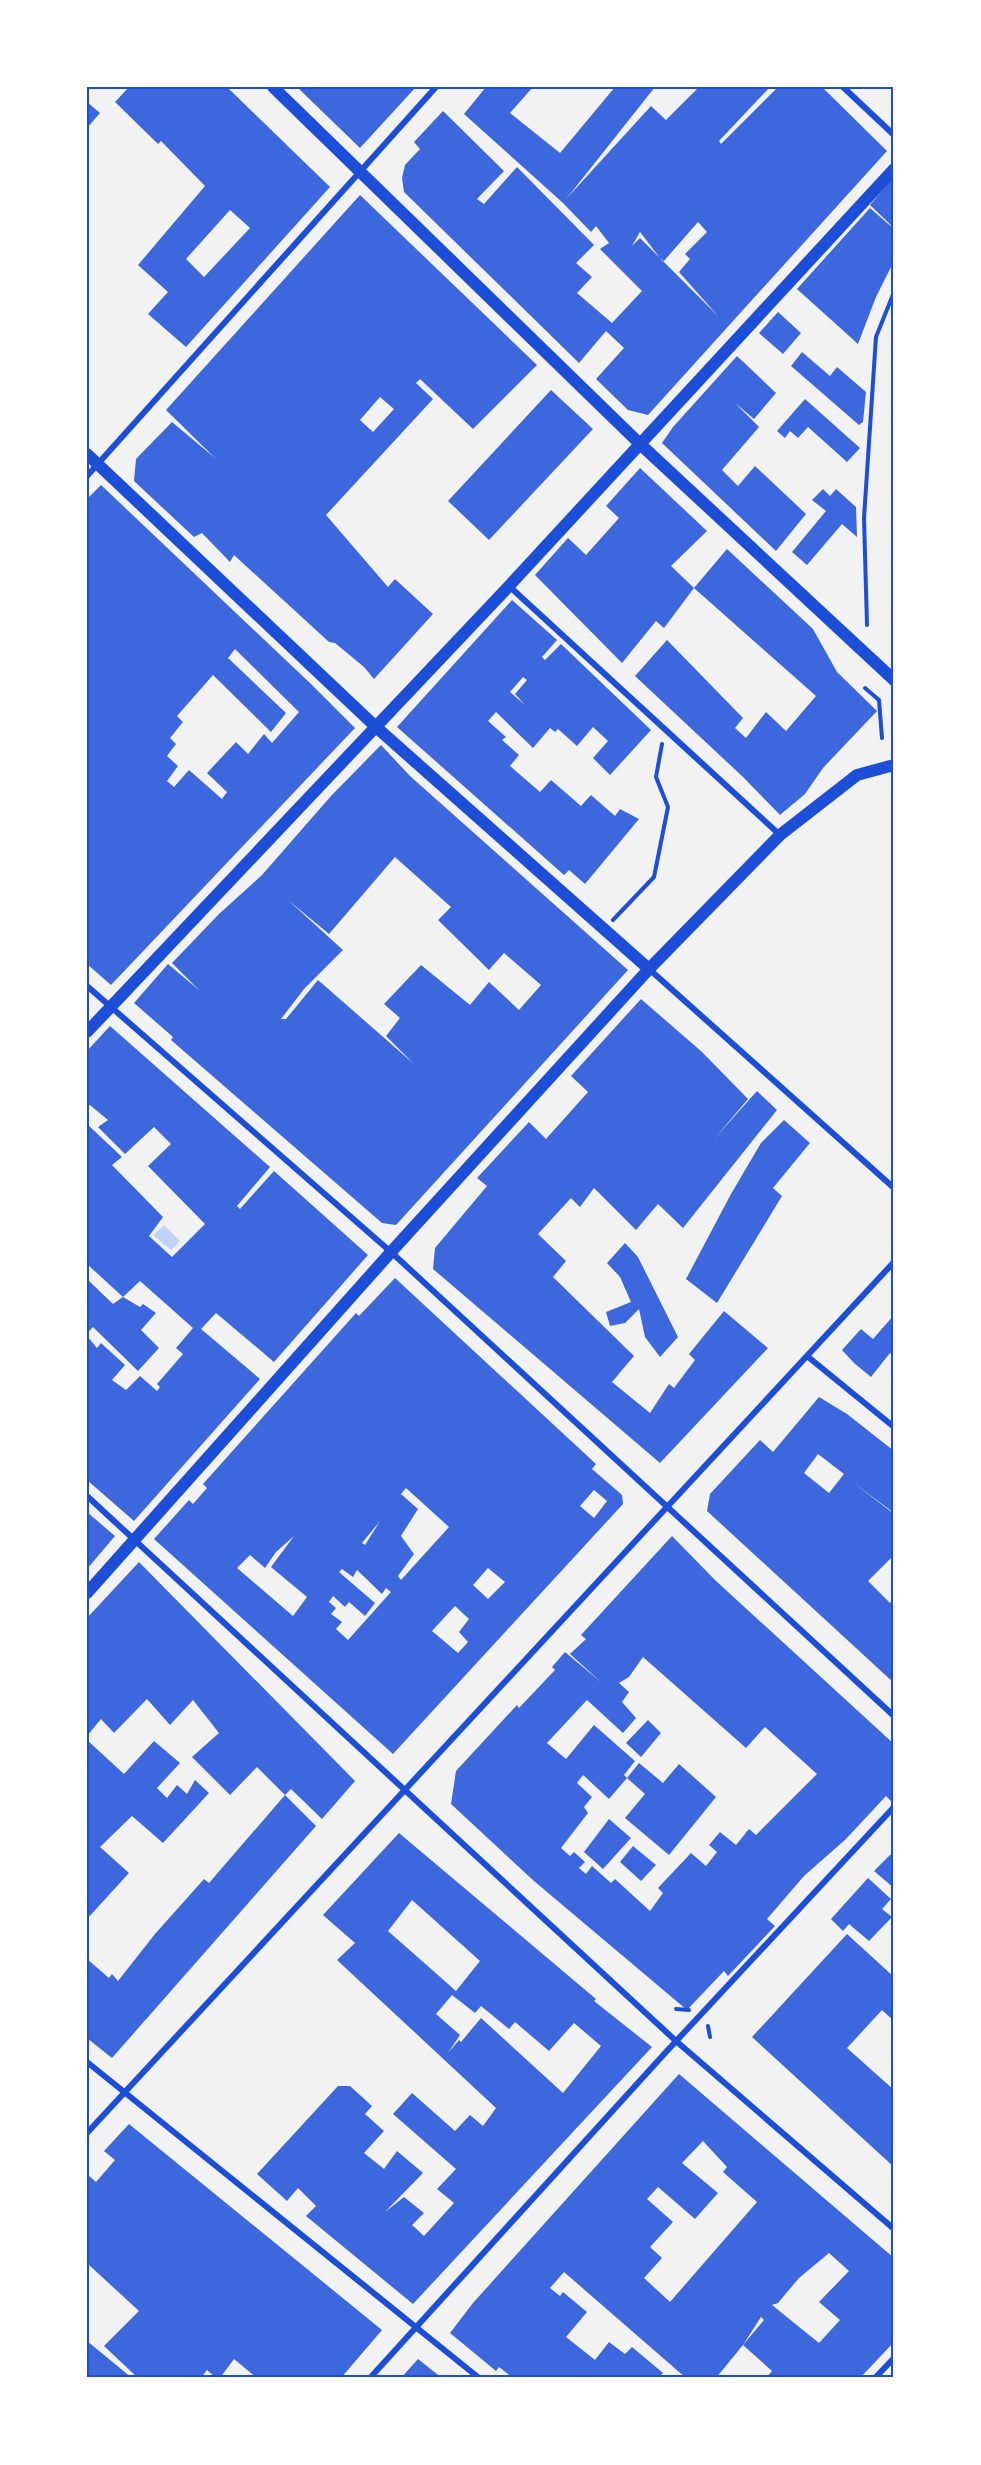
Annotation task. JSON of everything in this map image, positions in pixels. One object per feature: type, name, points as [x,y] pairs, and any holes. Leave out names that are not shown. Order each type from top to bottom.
[{"type":"main road","points":[[273,87],[639,443],[894,680]]},
{"type":"main road","points":[[87,1032],[508,586],[894,169]]},
{"type":"main road","points":[[87,454],[376,727],[649,969]]},
{"type":"main road","points":[[87,1593],[391,1252],[649,969],[780,835],[857,775],[894,765]]},
{"type":"street","points":[[87,476],[436,87]]},
{"type":"street","points":[[843,87],[894,135]]},
{"type":"street","points":[[508,586],[780,835]]},
{"type":"street","points":[[649,969],[894,1188]]},
{"type":"street","points":[[87,986],[391,1252],[894,1716]]},
{"type":"street","points":[[87,2133],[894,1262]]},
{"type":"street","points":[[807,1356],[894,1427]]},
{"type":"street","points":[[87,1496],[676,2041],[894,2229]]},
{"type":"street","points":[[370,2378],[676,2041],[894,1807]]},
{"type":"street","points":[[87,2062],[479,2378]]},
{"type":"street","points":[[875,2378],[894,2358]]},
{"type":"path","points":[[867,625],[864,518],[876,337],[894,292]]},
{"type":"path","points":[[865,688],[879,700],[882,738]]},
{"type":"path","points":[[604,930],[654,877],[668,807],[656,777],[665,730]]},
{"type":"path","points":[[676,2009],[690,2010]]},
{"type":"path","points":[[708,2026],[710,2037]]},
{"type":"water","points":[[164,1225],[180,1241],[171,1250],[153,1235]]},
{"type":"building","points":[[129,87],[227,87],[330,187],[186,347],[148,314],[168,292],[138,265],[205,186],[161,141],[158,144],[115,102]],"holes":[[[230,210],[250,228],[204,277],[186,259]]]},
{"type":"building","points":[[297,87],[416,87],[360,148]]},
{"type":"building","points":[[486,87],[533,87],[510,113],[560,153],[615,87],[655,87],[567,198],[651,106],[666,120],[699,87],[770,87],[719,141],[721,144],[778,87],[822,87],[887,151],[648,415],[628,410],[596,379],[624,348],[606,331],[579,363],[404,192],[402,178],[405,165],[420,149],[414,142],[443,111],[504,171],[477,199],[484,204],[517,167],[594,245],[576,263],[592,277],[577,293],[612,323],[642,291],[600,249],[609,243],[596,226],[591,232],[563,203],[464,114]],"holes":[[[698,222],[707,232],[685,254],[690,259],[679,272],[718,316],[663,261]],[[640,232],[660,258],[640,238],[632,246]]]},
{"type":"building","points":[[87,102],[100,113],[87,128]]},
{"type":"building","points":[[894,176],[894,228],[870,205]]},
{"type":"building","points":[[360,195],[537,365],[473,429],[420,379],[416,383],[433,399],[326,515],[388,587],[395,579],[433,614],[374,679],[364,667],[335,643],[329,642],[234,555],[230,562],[202,533],[194,537],[134,481],[136,459],[172,422],[215,458],[166,410]],"holes":[[[380,397],[394,409],[373,432],[360,420]]]},
{"type":"building","points":[[870,208],[894,229],[894,261],[876,297],[858,344],[797,289]]},
{"type":"building","points":[[778,312],[801,333],[783,354],[759,333]]},
{"type":"building","points":[[802,352],[830,376],[837,367],[866,392],[863,422],[859,425],[791,366]]},
{"type":"building","points":[[737,356],[776,393],[754,419],[735,403],[759,427],[722,470],[738,486],[755,466],[806,514],[776,551],[662,443],[673,427]]},
{"type":"building","points":[[551,390],[593,429],[489,540],[448,501]]},
{"type":"building","points":[[805,399],[860,448],[847,462],[808,427],[798,438],[790,431],[785,438],[777,431]]},
{"type":"building","points":[[640,468],[707,531],[671,566],[694,588],[664,628],[656,621],[622,663],[535,575],[568,538],[586,555],[619,518],[606,506]]},
{"type":"building","points":[[101,485],[355,728],[111,985],[87,964],[87,499]],"holes":[[[235,649],[299,712],[272,743],[264,734],[248,754],[236,742],[207,773],[227,792],[222,799],[189,770],[174,787],[167,781],[178,766],[167,756],[176,744],[170,738],[183,722],[177,716],[213,675],[271,732],[286,713],[228,658]]]},
{"type":"building","points":[[823,489],[830,496],[836,489],[856,507],[857,537],[842,524],[807,565],[792,552],[826,511],[812,500]]},
{"type":"building","points":[[727,549],[813,629],[837,672],[877,711],[823,768],[805,794],[780,815],[743,777],[635,676],[667,640],[743,718],[735,728],[746,738],[766,712],[786,731],[816,696],[694,588]]},
{"type":"building","points":[[512,600],[557,640],[542,657],[545,660],[561,644],[651,730],[610,775],[593,758],[608,741],[593,727],[577,746],[558,729],[555,732],[550,728],[533,748],[496,712],[488,721],[506,737],[502,740],[519,755],[510,766],[540,792],[551,780],[581,806],[591,795],[615,816],[620,809],[639,819],[585,884],[569,870],[564,875],[397,727]],"holes":[[[523,677],[527,680],[515,694],[525,705],[510,692]]]},
{"type":"building","points":[[381,745],[410,776],[628,970],[396,1225],[382,1223],[171,1040],[173,1037],[134,1003],[168,964],[199,990],[172,963],[219,914],[262,875],[331,796]],"holes":[[[395,857],[451,907],[438,920],[489,970],[504,953],[541,985],[519,1010],[489,982],[470,1005],[421,965],[384,1004],[400,1018],[386,1036],[414,1064],[318,980],[286,1019],[281,1019],[304,989],[343,950],[288,900],[329,934]]]},
{"type":"building","points":[[641,999],[702,1052],[748,1099],[715,1138],[757,1091],[777,1110],[683,1228],[658,1204],[636,1230],[594,1188],[580,1207],[571,1198],[538,1234],[566,1261],[553,1277],[634,1356],[612,1382],[650,1413],[669,1384],[674,1388],[695,1360],[689,1354],[724,1311],[768,1348],[660,1463],[433,1269],[435,1248],[487,1186],[477,1178],[529,1122],[546,1139],[588,1092],[571,1076]]},
{"type":"building","points":[[110,1026],[270,1167],[237,1206],[240,1209],[274,1171],[368,1255],[274,1362],[216,1313],[201,1329],[260,1379],[134,1521],[87,1480],[87,1336],[97,1348],[101,1343],[125,1365],[112,1380],[126,1390],[140,1376],[157,1391],[160,1387],[157,1384],[183,1354],[176,1348],[193,1328],[140,1281],[123,1297],[87,1264],[87,1124],[122,1157],[112,1165],[163,1217],[149,1236],[172,1257],[205,1224],[148,1166],[171,1144],[154,1127],[125,1154],[98,1127],[108,1120],[90,1105],[87,1107],[87,1051]]},
{"type":"building","points":[[784,1120],[810,1143],[773,1188],[782,1196],[717,1303],[686,1279],[761,1143]]},
{"type":"building","points":[[625,1243],[638,1257],[678,1337],[660,1357],[645,1337],[639,1309],[625,1323],[610,1326],[606,1312],[631,1302],[620,1277],[607,1263]]},
{"type":"building","points":[[395,1278],[596,1464],[592,1469],[622,1495],[623,1504],[393,1754],[154,1539],[189,1500],[193,1504],[207,1488],[203,1484],[356,1313],[359,1316]],"holes":[[[406,1488],[449,1527],[401,1580],[398,1576],[414,1554],[401,1536],[418,1509],[401,1494]],[[594,1490],[607,1501],[594,1518],[580,1506]],[[380,1521],[365,1545],[362,1543]],[[294,1536],[271,1567],[307,1597],[293,1616],[237,1568],[250,1555],[265,1568],[276,1552]],[[488,1568],[505,1582],[488,1599],[473,1585]],[[342,1569],[353,1577],[357,1570],[382,1594],[386,1588],[391,1592],[348,1640],[336,1629],[342,1622],[331,1614],[336,1608],[329,1602],[333,1596],[345,1607],[349,1602],[365,1616],[375,1603],[339,1572]],[[455,1606],[469,1619],[459,1632],[468,1642],[458,1653],[432,1631]]]},
{"type":"building","points":[[87,1279],[113,1304],[123,1297],[140,1307],[143,1304],[156,1313],[141,1330],[159,1348],[138,1371],[93,1327],[87,1333]]},
{"type":"building","points":[[894,1315],[894,1356],[890,1353],[871,1377],[842,1350],[861,1329],[873,1339]]},
{"type":"building","points":[[819,1397],[847,1414],[894,1451],[894,1513],[850,1480],[894,1514],[894,1555],[868,1581],[890,1603],[894,1598],[894,1683],[707,1511],[710,1494],[760,1440],[773,1452]],"holes":[[[818,1454],[844,1474],[829,1493],[804,1473]]]},
{"type":"building","points":[[87,1512],[115,1536],[87,1569]]},
{"type":"building","points":[[672,1536],[715,1580],[894,1744],[894,1799],[892,1802],[886,1796],[846,1839],[804,1876],[767,1919],[775,1926],[728,1976],[724,1971],[687,2010],[534,1881],[451,1804],[456,1771],[517,1705],[519,1708],[555,1670],[552,1667],[565,1652],[602,1683],[570,1654],[586,1639],[581,1635]],"holes":[[[643,1657],[746,1748],[765,1727],[817,1774],[756,1835],[749,1829],[736,1845],[720,1832],[709,1845],[717,1852],[706,1866],[691,1853],[658,1888],[663,1893],[650,1911],[615,1879],[611,1883],[592,1866],[586,1874],[579,1868],[585,1862],[574,1852],[570,1856],[561,1848],[588,1813],[584,1807],[592,1797],[577,1783],[583,1775],[609,1799],[627,1778],[624,1775],[635,1761],[594,1725],[566,1759],[547,1743],[587,1700],[623,1733],[636,1718],[622,1702],[629,1692],[619,1683],[629,1677]]]},
{"type":"building","points":[[139,1562],[355,1781],[322,1819],[291,1789],[285,1795],[257,1767],[230,1795],[192,1757],[219,1733],[193,1700],[170,1725],[147,1699],[114,1733],[101,1719],[87,1736],[87,1618]]},
{"type":"building","points":[[648,1720],[661,1733],[641,1757],[626,1743]]},
{"type":"building","points":[[87,1740],[124,1774],[154,1741],[180,1763],[157,1788],[167,1798],[177,1785],[187,1794],[195,1780],[209,1793],[163,1843],[132,1816],[100,1847],[129,1873],[87,1919]]},
{"type":"building","points":[[639,1763],[663,1783],[679,1764],[716,1797],[669,1855],[625,1818],[645,1794],[627,1778]]},
{"type":"building","points":[[285,1795],[316,1826],[112,2058],[87,2038],[87,1959],[109,1978],[112,1974],[118,1981],[155,1934],[204,1879],[209,1883]]},
{"type":"building","points":[[609,1819],[631,1838],[603,1869],[584,1852]]},
{"type":"building","points":[[399,1833],[596,1999],[594,2001],[652,2047],[413,2304],[306,2216],[316,2206],[298,2188],[287,2201],[257,2174],[338,2086],[350,2086],[372,2106],[365,2114],[384,2131],[364,2153],[384,2169],[397,2151],[423,2173],[385,2212],[404,2197],[424,2213],[412,2225],[424,2236],[454,2203],[437,2189],[456,2169],[393,2114],[412,2093],[455,2131],[470,2115],[483,2126],[496,2108],[337,1960],[355,1943],[323,1915]],"holes":[[[412,1900],[480,1961],[456,1991],[388,1931]],[[452,1995],[475,2013],[481,2006],[509,2029],[515,2022],[549,2051],[574,2023],[601,2046],[563,2093],[481,2018],[461,2042],[459,2040],[448,2053],[460,2035],[436,2014]]]},
{"type":"building","points":[[633,1846],[656,1865],[641,1881],[620,1862]]},
{"type":"building","points":[[894,1851],[894,1888],[874,1871]]},
{"type":"building","points":[[868,1878],[891,1899],[882,1909],[892,1917],[869,1941],[849,1924],[843,1931],[831,1919]]},
{"type":"building","points":[[847,1934],[894,1977],[894,2021],[882,2010],[847,2048],[894,2090],[894,2167],[752,2037]]},
{"type":"building","points":[[679,2074],[894,2258],[894,2342],[860,2378],[766,2378],[772,2371],[743,2345],[716,2378],[686,2378],[564,2272],[550,2288],[560,2296],[563,2292],[587,2312],[566,2337],[595,2360],[609,2342],[625,2354],[632,2347],[663,2373],[658,2378],[513,2378],[499,2367],[496,2371],[450,2333],[473,2303]],"holes":[[[703,2141],[727,2167],[723,2172],[757,2202],[670,2302],[644,2278],[662,2258],[650,2247],[673,2222],[647,2199],[658,2187],[695,2219],[718,2193],[682,2163]],[[829,2253],[849,2271],[819,2302],[840,2320],[819,2343],[772,2305],[778,2303],[799,2278]],[[761,2317],[764,2320],[743,2345]]]},
{"type":"building","points":[[129,2124],[382,2330],[341,2378],[257,2378],[234,2359],[220,2378],[216,2378],[207,2370],[201,2378],[138,2378],[104,2346],[139,2311],[89,2265],[87,2266],[87,2174],[96,2182],[115,2160],[104,2151]]},
{"type":"building","points":[[87,2341],[132,2378],[87,2378]]},
{"type":"building","points":[[418,2359],[442,2378],[401,2378]]}]
